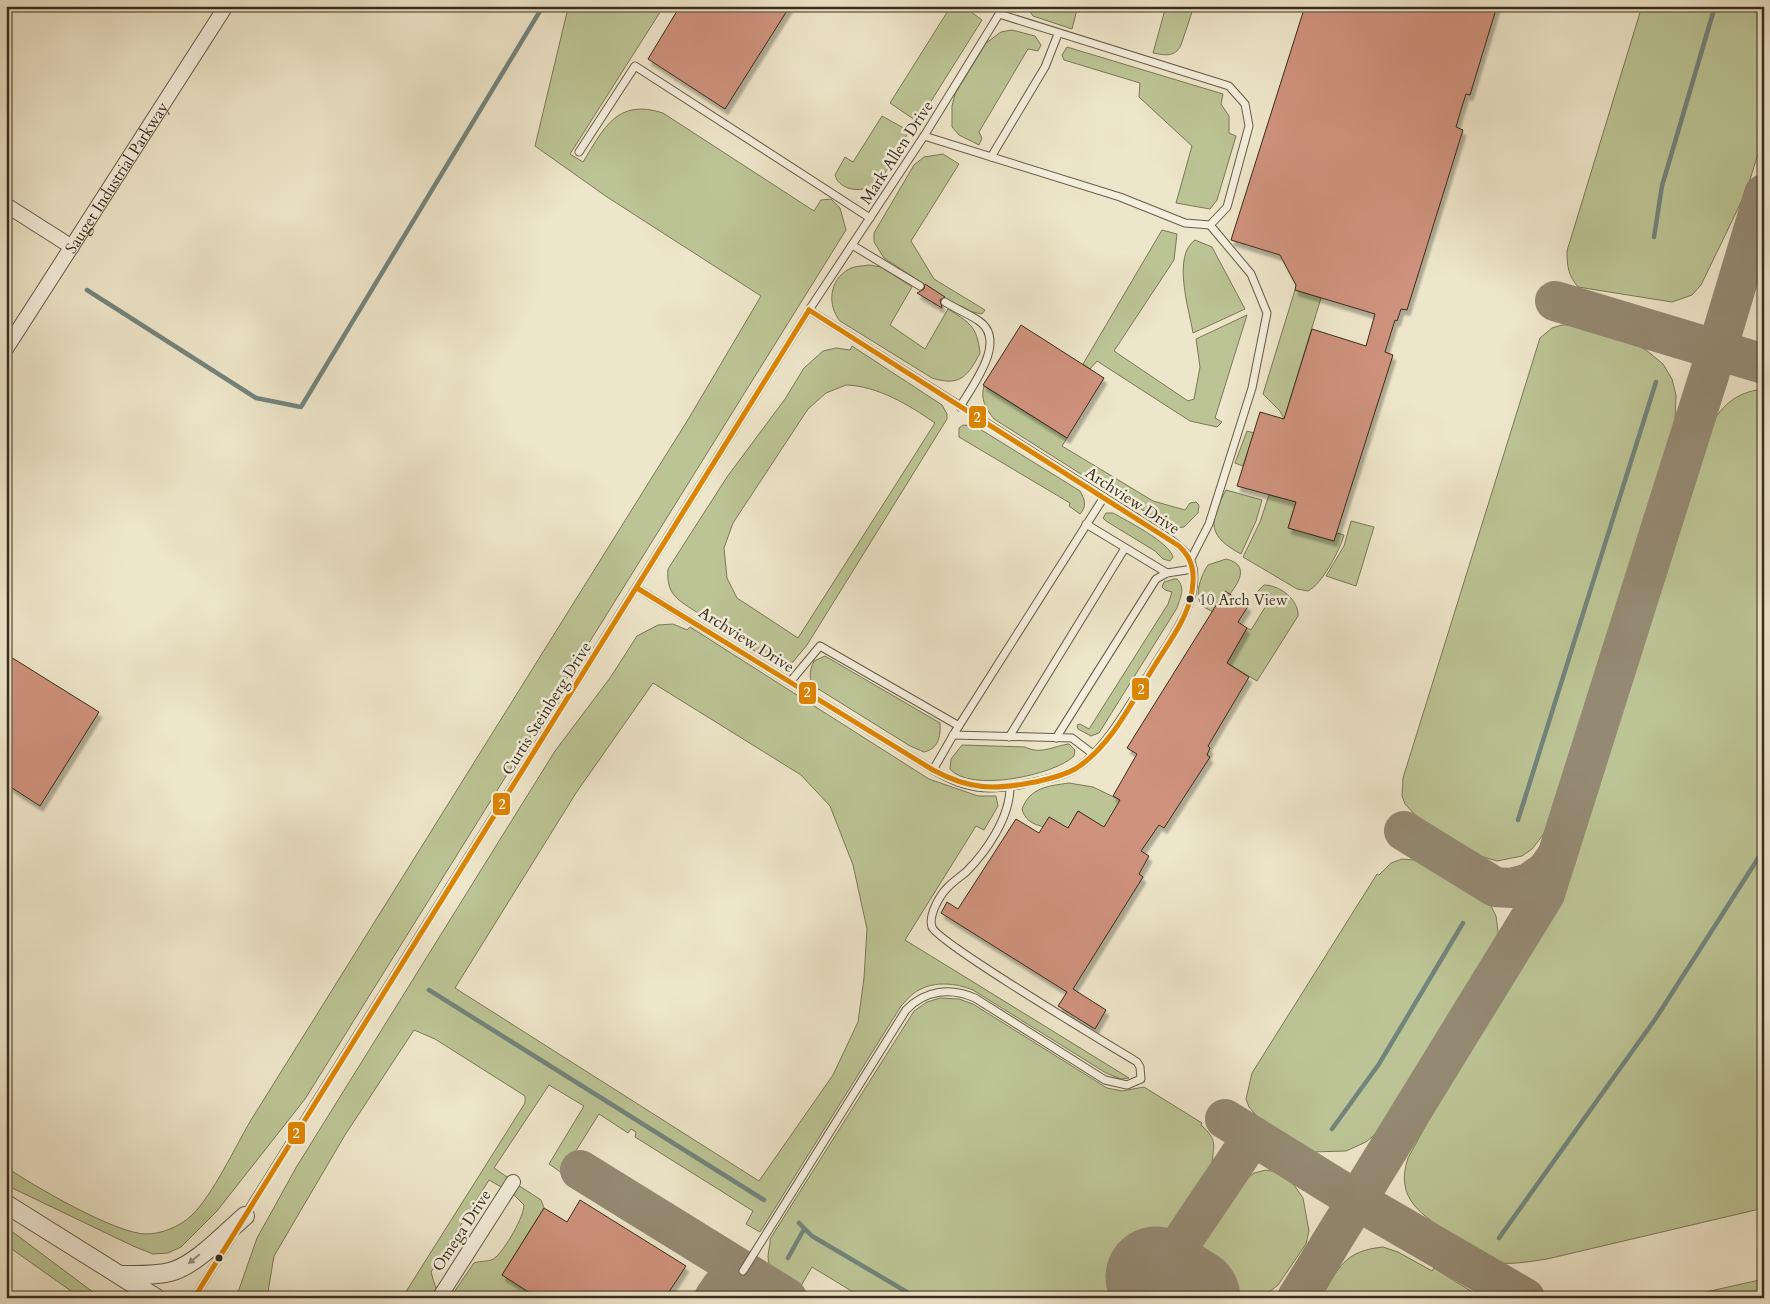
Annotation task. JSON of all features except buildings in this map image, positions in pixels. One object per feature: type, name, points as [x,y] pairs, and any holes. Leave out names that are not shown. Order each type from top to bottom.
[{"type":"street","name":"Sauget Industrial Parkway","points":[[6,349],[226,6]]},
{"type":"street","points":[[6,205],[72,247]]},
{"type":"street","name":"Omega Drive","points":[[439,1298],[514,1182]]},
{"type":"street","points":[[6,1204],[156,1298]]},
{"type":"street","points":[[120,1275],[151,1275],[172,1272],[188,1264],[245,1216]]},
{"type":"street","points":[[120,1275],[128,1298]]},
{"type":"lane","name":"Mark Allen Drive","points":[[809,310],[924,136],[1004,6]]},
{"type":"lane","points":[[999,14],[1228,86],[1244,104],[1249,126],[1227,207],[1210,225]]},
{"type":"lane","points":[[991,157],[1045,67],[1058,34]]},
{"type":"lane","points":[[579,152],[635,66],[870,218]]},
{"type":"lane","points":[[924,136],[1120,197],[1185,222],[1210,225],[1251,274],[1267,313],[1252,388],[1208,524],[1190,559]]},
{"type":"lane","points":[[852,246],[920,286]]},
{"type":"lane","points":[[945,302],[979,322],[989,334],[990,349],[985,364],[960,407]]},
{"type":"lane","name":"Archview Drive","points":[[637,588],[933,770],[955,782],[975,788],[1010,787],[1059,776],[1074,770],[1093,754],[1126,710],[1181,623],[1190,601],[1194,582],[1193,569],[1190,559],[1167,537],[809,310]]},
{"type":"lane","name":"Curtis Steinberg Drive","points":[[194,1298],[809,310]]},
{"type":"lane","points":[[933,770],[953,735],[1104,496]]},
{"type":"lane","points":[[1086,524],[1167,573]]},
{"type":"lane","points":[[1010,737],[1125,548]]},
{"type":"lane","points":[[1056,738],[1156,579],[1167,573],[1193,569]]},
{"type":"lane","points":[[790,682],[820,646],[959,726]]},
{"type":"lane","points":[[953,735],[1072,738],[1093,754]]},
{"type":"lane","points":[[743,1271],[906,1010],[921,998],[940,992],[963,993],[975,998],[1105,1080],[1126,1084],[1141,1079],[1140,1067],[1137,1062],[978,962],[940,937],[932,928],[931,920],[934,910],[947,888],[975,862],[1004,817],[1010,799],[1010,787]]},
{"type":"green space","points":[[567,6],[664,6],[570,154],[583,162],[605,128],[623,113],[647,109],[663,113],[814,211],[821,200],[831,199],[840,208],[846,230],[305,1099],[217,1211],[181,1247],[168,1253],[153,1254],[6,1185],[6,1167],[95,1218],[132,1232],[152,1234],[170,1229],[186,1220],[199,1207],[215,1184],[251,1120],[689,418],[761,296],[607,197],[535,146]]},
{"type":"green space","points":[[951,6],[963,6],[982,20],[918,122],[890,103]]},
{"type":"green space","points":[[1026,6],[1078,6],[1072,29],[1033,16]]},
{"type":"green space","points":[[1166,6],[1194,6],[1179,49],[1172,54],[1165,55],[1153,53]]},
{"type":"green space","points":[[1642,6],[1764,6],[1764,135],[1746,192],[1701,285],[1692,295],[1672,302],[1578,287],[1570,274],[1567,261],[1567,251]]},
{"type":"green space","points":[[1012,30],[1035,36],[1041,45],[1038,51],[1028,49],[979,132],[982,138],[979,145],[959,135],[952,127],[952,106],[955,94],[986,43],[1001,32]]},
{"type":"green space","points":[[1067,47],[1223,94],[1221,104],[1229,116],[1229,133],[1236,136],[1217,200],[1210,209],[1176,203],[1192,146],[1139,97],[1140,83],[1064,60],[1062,55]]},
{"type":"green space","points":[[882,116],[909,131],[892,162],[878,181],[869,187],[859,190],[843,186],[835,175],[845,157],[853,162]]},
{"type":"green space","points":[[943,154],[959,164],[911,241],[934,279],[985,310],[982,314],[964,310],[884,258],[874,242],[874,233],[914,165],[924,157]]},
{"type":"green space","points":[[1162,230],[1177,234],[1174,260],[1114,351],[1188,401],[1194,399],[1200,367],[1196,339],[1247,315],[1215,418],[1222,422],[1217,427],[1190,421],[1097,361],[1090,369],[1083,364]]},
{"type":"green space","points":[[1195,240],[1212,247],[1245,309],[1193,333],[1183,270],[1184,258],[1188,248]]},
{"type":"green space","points":[[869,265],[881,267],[912,287],[890,325],[925,349],[948,309],[971,326],[977,337],[980,353],[962,378],[950,381],[932,378],[840,321],[833,308],[832,300],[832,293],[837,280],[851,268]]},
{"type":"green space","points":[[1295,290],[1321,298],[1284,419],[1280,411],[1263,394]]},
{"type":"green space","points":[[1562,325],[1575,325],[1634,344],[1646,350],[1663,364],[1672,379],[1676,395],[1675,421],[1550,826],[1532,849],[1522,856],[1497,861],[1473,854],[1421,821],[1405,804],[1402,796],[1403,778],[1540,338],[1552,328]]},
{"type":"green space","points":[[852,346],[942,405],[947,414],[947,419],[807,645],[793,662],[777,665],[697,615],[698,613],[679,600],[671,591],[668,569],[727,477],[785,399],[804,368],[823,351],[836,348],[850,350]],"holes":[[[846,385],[858,386],[893,398],[935,423],[798,638],[737,598],[727,578],[724,548],[733,523],[808,409],[826,393]]]},
{"type":"green space","points":[[984,386],[1067,438],[1062,446],[1153,501],[1185,510],[1190,503],[1196,502],[1199,505],[1198,513],[1184,527],[1175,528],[1103,488],[994,419],[984,404]]},
{"type":"green space","points":[[1764,389],[1764,1208],[1547,1259],[1517,1263],[1496,1262],[1478,1255],[1452,1239],[1453,1236],[1431,1221],[1414,1205],[1408,1196],[1405,1185],[1408,1158],[1445,1090],[1561,902],[1707,431],[1723,408],[1736,397],[1744,393]]},
{"type":"green space","points":[[963,425],[975,426],[1080,491],[1083,497],[1084,508],[1080,514],[1069,506],[1070,503],[959,437],[959,428]]},
{"type":"green space","points":[[1247,431],[1254,433],[1243,466],[1235,463]]},
{"type":"green space","points":[[1226,490],[1262,500],[1256,521],[1241,554],[1222,541],[1214,528],[1216,511]]},
{"type":"green space","points":[[1269,495],[1296,502],[1288,528],[1333,541],[1337,533],[1344,535],[1330,566],[1319,581],[1308,591],[1297,589],[1243,557],[1260,522]]},
{"type":"green space","points":[[1106,513],[1113,513],[1147,532],[1164,545],[1173,557],[1170,561],[1163,559],[1155,551],[1106,521],[1103,518]]},
{"type":"green space","points":[[1351,521],[1374,527],[1356,586],[1326,576],[1344,546]]},
{"type":"green space","points":[[1226,559],[1236,563],[1240,569],[1240,576],[1237,584],[1225,600],[1213,612],[1199,601],[1199,585],[1208,565]]},
{"type":"green space","points":[[1174,579],[1180,582],[1182,589],[1177,608],[1099,733],[1091,736],[1078,729],[1077,725],[1080,724],[1089,729],[1168,604],[1172,592],[1162,587],[1164,582]]},
{"type":"green space","points":[[1264,585],[1276,588],[1287,594],[1295,604],[1298,616],[1257,681],[1227,663],[1247,628],[1251,630],[1269,601],[1256,593]]},
{"type":"green space","points":[[673,624],[687,630],[690,627],[929,779],[978,796],[996,796],[998,806],[984,830],[976,826],[905,940],[1129,1078],[1121,1079],[1106,1073],[973,990],[946,984],[925,987],[914,993],[901,1006],[760,1232],[746,1224],[753,1211],[635,1137],[636,1132],[631,1129],[628,1133],[599,1114],[562,1173],[549,1164],[584,1106],[549,1085],[494,1168],[510,1179],[503,1188],[489,1180],[431,1272],[436,1289],[431,1298],[402,1298],[525,1103],[525,1096],[435,1039],[414,1030],[345,1135],[274,1256],[267,1298],[236,1298],[257,1238],[297,1166],[555,751],[610,678],[637,636],[658,625]],"holes":[[[653,683],[801,775],[830,806],[853,865],[867,929],[864,978],[858,1022],[833,1075],[759,1181],[455,988],[576,793]]]},
{"type":"green space","points":[[825,656],[940,723],[938,742],[933,748],[924,752],[910,746],[812,685],[810,676],[814,661]]},
{"type":"green space","points":[[1069,744],[1075,750],[1074,756],[1064,763],[1032,775],[1012,779],[975,780],[960,776],[950,769],[951,759],[962,745],[1025,747],[1042,750]]},
{"type":"green space","points":[[1069,783],[1093,787],[1120,800],[1123,840],[1078,811],[1068,828],[1040,826],[1034,824],[1025,816],[1022,809],[1025,802],[1035,792],[1047,787]]},
{"type":"green space","points":[[1402,859],[1414,860],[1423,865],[1425,863],[1490,904],[1496,916],[1499,939],[1378,1132],[1366,1142],[1346,1151],[1311,1152],[1260,1120],[1249,1107],[1246,1099],[1252,1073],[1377,874],[1379,875],[1391,863]]},
{"type":"green space","points":[[940,998],[959,999],[973,1004],[1107,1088],[1122,1091],[1144,1087],[1202,1123],[1201,1125],[1210,1135],[1214,1144],[1212,1165],[1129,1298],[863,1298],[812,1267],[798,1291],[778,1277],[771,1269],[768,1257],[770,1239],[914,1011],[927,1002]]},
{"type":"green space","points":[[1266,1170],[1277,1172],[1294,1185],[1303,1198],[1309,1231],[1306,1244],[1278,1285],[1269,1292],[1257,1297],[1235,1298],[1208,1281],[1203,1269],[1202,1245],[1240,1184],[1254,1173]]},
{"type":"green space","points":[[518,1185],[541,1200],[544,1208],[502,1275],[538,1298],[482,1298],[475,1294],[473,1298],[450,1298],[474,1263],[494,1259],[509,1240],[518,1225],[524,1205],[512,1193]]},
{"type":"green space","points":[[6,1227],[101,1298],[81,1298],[6,1245]]},
{"type":"green space","points":[[1383,1247],[1398,1252],[1432,1271],[1434,1268],[1482,1298],[1321,1298],[1344,1262],[1359,1252]]},
{"type":"green space","points":[[1764,1279],[1764,1298],[1679,1298]]},
{"type":"waterway","points":[[87,290],[256,398],[301,407],[543,6]]},
{"type":"waterway","points":[[1654,237],[1662,186],[1715,6]]},
{"type":"waterway","points":[[1518,820],[1656,382]]},
{"type":"waterway","points":[[1499,1238],[1656,1018],[1764,849]]},
{"type":"waterway","points":[[1332,1129],[1379,1064],[1463,923]]},
{"type":"waterway","points":[[429,990],[764,1200]]},
{"type":"waterway","points":[[799,1223],[812,1236],[917,1298]]},
{"type":"waterway","points":[[788,1258],[804,1229]]},
{"type":"taxiway","points":[[1297,1298],[1545,894],[1717,350],[1764,194]]},
{"type":"taxiway","points":[[1555,301],[1764,364]]},
{"type":"taxiway","points":[[1404,831],[1495,887],[1512,888],[1529,883],[1546,871],[1557,856]]},
{"type":"taxiway","points":[[1225,1119],[1356,1200],[1525,1298]]},
{"type":"taxiway","points":[[1144,1298],[1253,1136]]},
{"type":"taxiway","points":[[580,1170],[787,1298]]},
{"type":"taxiway","points":[[714,1298],[724,1284],[732,1277],[748,1274]]},
{"type":"runway","points":[[1156,1277],[1190,1298]]},
{"type":"transit line","name":"2","points":[[637,588],[933,770],[946,777],[971,785],[994,787],[1020,785],[1050,778],[1075,769],[1100,748],[1130,707],[1177,630],[1190,601],[1193,578],[1192,567],[1184,551],[1179,546],[809,310]]},
{"type":"transit line","name":"2","points":[[194,1298],[809,310]]},
{"type":"place","name":"10 Arch View","points":[[1190,599]]}]
